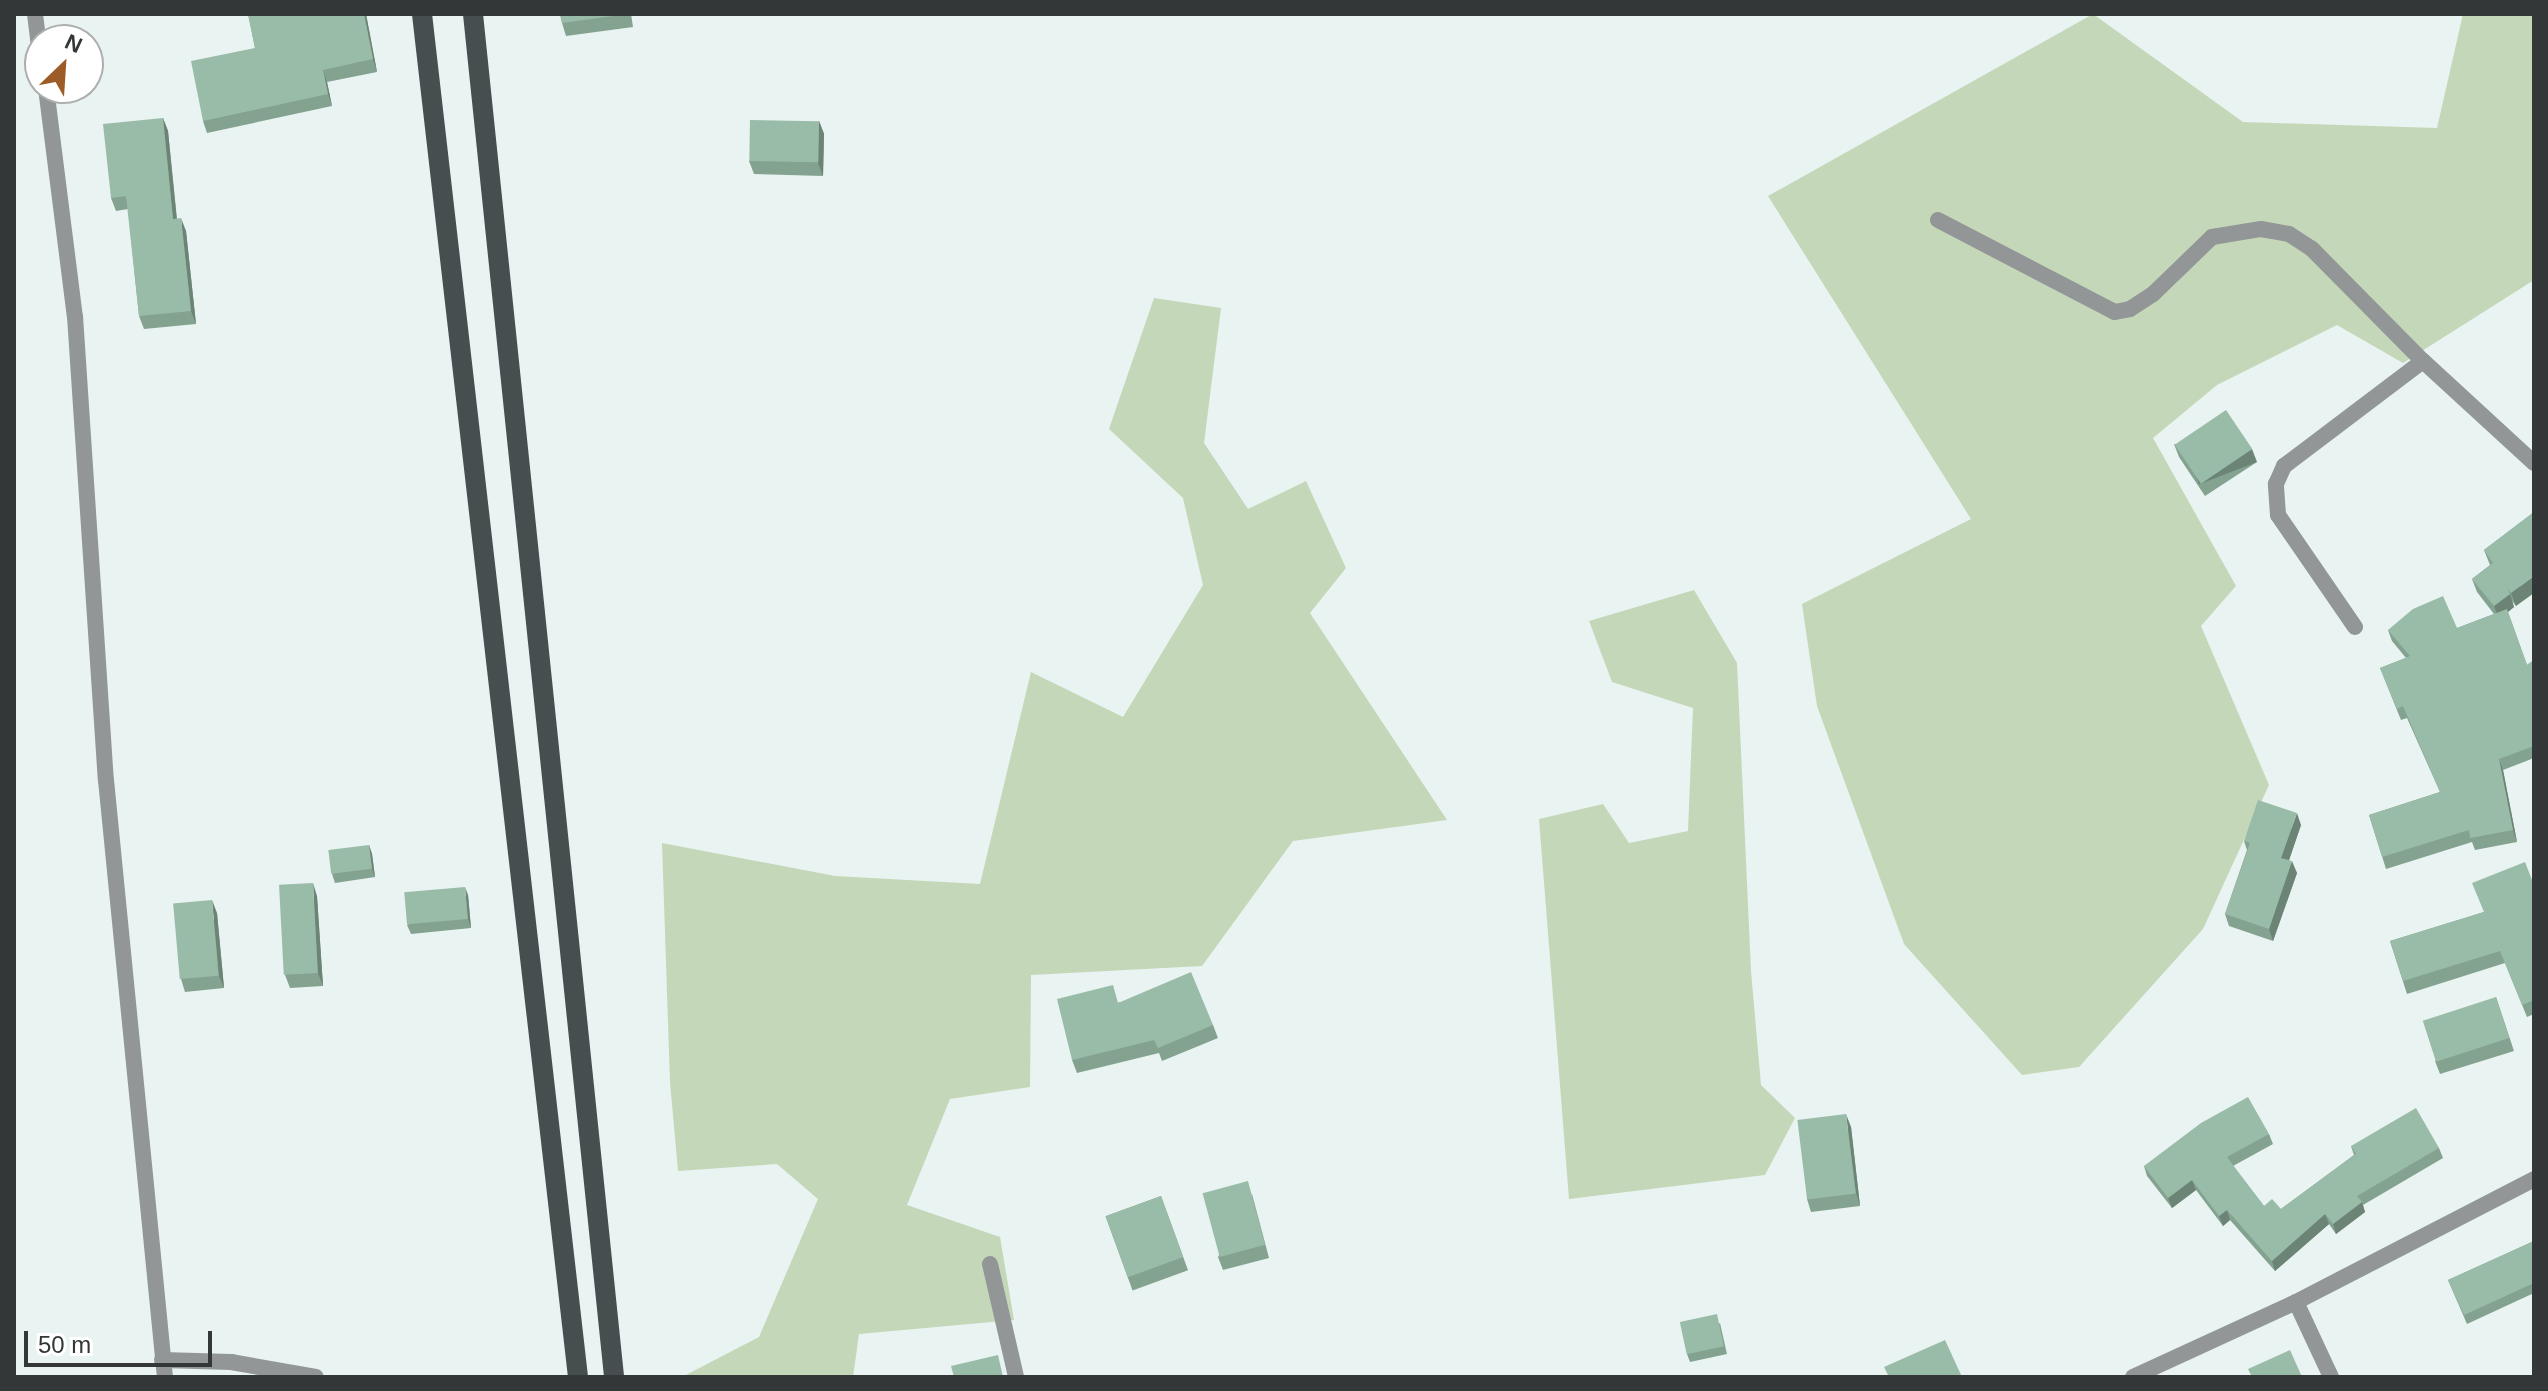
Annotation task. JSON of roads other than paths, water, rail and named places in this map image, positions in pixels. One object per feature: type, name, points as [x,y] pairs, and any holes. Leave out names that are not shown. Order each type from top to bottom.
[{"type":"main road","points":[[422,14],[578,1377]]},
{"type":"main road","points":[[473,14],[614,1377]]},
{"type":"street","points":[[48,104],[78,346],[106,780],[163,1368],[231,1362],[316,1377]]},
{"type":"street","points":[[1938,220],[2115,312],[2130,309],[2153,294],[2212,237],[2261,229],[2289,234],[2312,249],[2423,361],[2534,463]]},
{"type":"street","points":[[2355,627],[2278,515],[2276,484],[2284,466],[2423,361]]},
{"type":"street","points":[[2133,1377],[2296,1302],[2534,1179]]},
{"type":"street","points":[[990,1264],[1016,1377]]},
{"type":"street","points":[[2296,1302],[2331,1377]]}]
